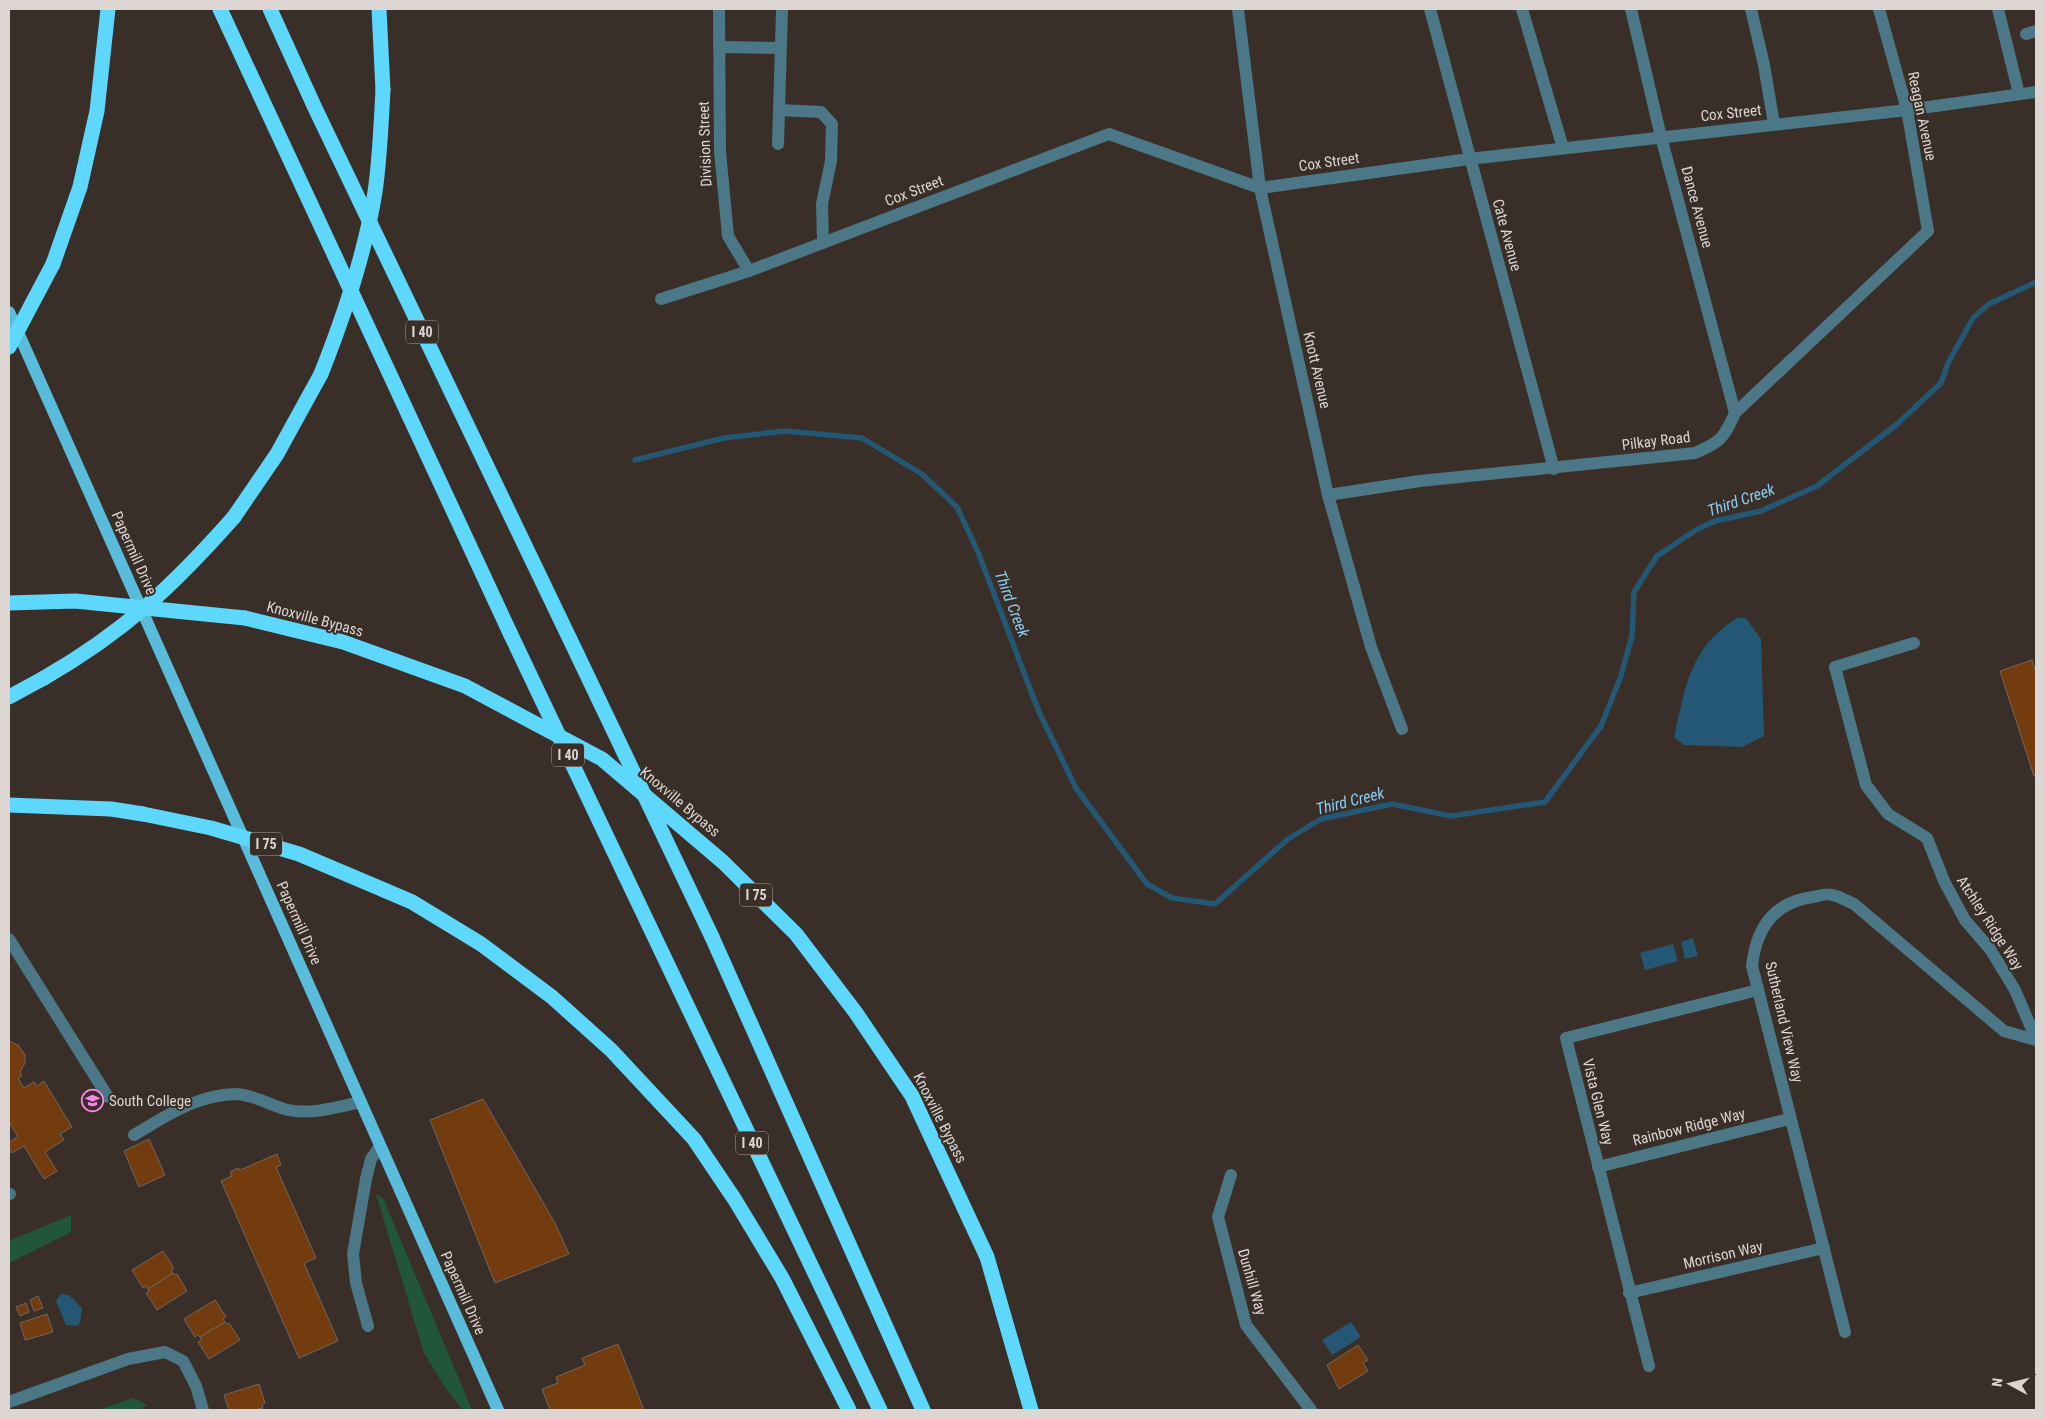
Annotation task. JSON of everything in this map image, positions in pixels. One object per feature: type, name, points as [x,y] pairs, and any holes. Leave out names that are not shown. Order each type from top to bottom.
[{"type":"highway","points":[[9,347],[53,264],[80,186],[97,111],[108,9]]},
{"type":"highway","name":"I 40","points":[[220,9],[510,635],[880,1410]]},
{"type":"highway","name":"I 40","points":[[270,9],[314,108],[712,937],[923,1410]]},
{"type":"highway","points":[[9,697],[84,655],[136,617],[168,589],[234,517],[277,454],[321,374],[337,334],[363,248],[375,192],[383,90],[379,9]]},
{"type":"highway","name":"Knoxville Bypass","points":[[9,603],[75,601],[245,618],[343,642],[465,686],[602,759],[723,862],[796,934],[856,1013],[912,1096],[987,1257],[1031,1410]]},
{"type":"highway","name":"I 75","points":[[9,805],[111,809],[211,828],[299,854],[412,902],[481,944],[552,997],[611,1050],[694,1139],[735,1200],[782,1278],[849,1410]]},
{"type":"main road","name":"Papermill Drive","points":[[9,312],[498,1410]]},
{"type":"street","name":"Division Street","points":[[719,9],[720,151],[728,236],[749,271]]},
{"type":"street","name":"Knott Avenue","points":[[1238,9],[1260,188],[1328,495],[1371,647],[1402,729]]},
{"type":"street","name":"Cate Avenue","points":[[1430,9],[1554,469]]},
{"type":"street","points":[[1522,9],[1563,148]]},
{"type":"street","name":"Dance Avenue","points":[[1631,9],[1661,137],[1735,413]]},
{"type":"street","points":[[1751,9],[1774,124]]},
{"type":"street","name":"Reagan Avenue","points":[[1879,9],[1907,110],[1928,231]]},
{"type":"street","points":[[1998,9],[2020,94]]},
{"type":"street","points":[[778,144],[782,11]]},
{"type":"street","points":[[719,46],[780,48]]},
{"type":"street","name":"Cox Street","points":[[661,299],[749,271],[1109,134],[1260,188],[1469,159],[1907,110],[2036,92]]},
{"type":"street","points":[[779,110],[822,112],[832,124],[831,161],[822,204],[823,243]]},
{"type":"street","name":"Pilkay Road","points":[[1328,495],[1420,481],[1554,469],[1695,453],[1712,446],[1726,435],[1735,413],[1928,231]]},
{"type":"street","name":"Atchley Ridge Way","points":[[1914,643],[1835,667],[1866,785],[1888,814],[1927,838],[1944,881],[1965,920],[1990,949],[2014,990],[2036,1039]]},
{"type":"street","name":"Sutherland View Way","points":[[1845,1332],[1789,1119],[1752,966],[1754,946],[1763,927],[1779,909],[1805,898],[1832,894],[1854,904],[2004,1031],[2036,1039]]},
{"type":"street","points":[[9,939],[108,1097]]},
{"type":"street","name":"Vista Glen Way","points":[[1649,1366],[1566,1038],[1758,990]]},
{"type":"street","points":[[134,1135],[179,1108],[206,1098],[238,1094],[291,1110],[314,1110],[361,1102]]},
{"type":"street","name":"Rainbow Ridge Way","points":[[1598,1167],[1789,1119]]},
{"type":"street","points":[[368,1326],[356,1283],[353,1254],[366,1178],[371,1159],[380,1146]]},
{"type":"street","name":"Dunhill Way","points":[[1231,1175],[1218,1217],[1246,1325],[1311,1410]]},
{"type":"street","name":"Morrison Way","points":[[1629,1293],[1824,1248]]},
{"type":"street","points":[[9,1402],[128,1359],[165,1352],[182,1361],[196,1386],[203,1410]]},
{"type":"green space","points":[[376,1194],[383,1198],[472,1410],[463,1410],[446,1389],[424,1353]]},
{"type":"green space","points":[[71,1215],[71,1232],[9,1263],[9,1241]]},
{"type":"green space","points":[[133,1398],[147,1405],[140,1410],[99,1410]]},
{"type":"water","points":[[1737,618],[1746,618],[1761,639],[1764,736],[1742,747],[1684,745],[1674,737],[1682,701],[1692,670],[1699,655],[1709,642]]},
{"type":"water","points":[[1693,938],[1698,956],[1685,959],[1681,942]]},
{"type":"water","points":[[1673,944],[1678,961],[1645,970],[1640,953]]},
{"type":"water","points":[[61,1294],[69,1295],[82,1308],[80,1323],[77,1326],[66,1325],[56,1301]]},
{"type":"water","points":[[1351,1322],[1361,1337],[1332,1355],[1322,1340]]},
{"type":"building","points":[[2032,660],[2036,673],[2036,775],[2034,776],[2000,671]]},
{"type":"building","points":[[9,1041],[18,1045],[25,1055],[25,1063],[20,1072],[22,1076],[18,1078],[24,1088],[34,1082],[37,1086],[44,1081],[72,1127],[60,1134],[64,1140],[45,1152],[57,1171],[44,1179],[24,1146],[12,1153],[9,1147],[9,1142],[18,1137],[9,1122]]},
{"type":"building","points":[[483,1099],[555,1223],[569,1254],[495,1283],[430,1120]]},
{"type":"building","points":[[149,1139],[165,1175],[139,1187],[124,1151]]},
{"type":"building","points":[[277,1154],[281,1165],[276,1167],[316,1258],[304,1263],[338,1341],[299,1358],[221,1181],[232,1176],[230,1172],[238,1168],[240,1170]]},
{"type":"building","points":[[163,1251],[174,1268],[171,1270],[173,1273],[148,1289],[146,1286],[143,1288],[132,1270]]},
{"type":"building","points":[[173,1273],[174,1275],[177,1274],[187,1291],[157,1310],[146,1293],[149,1291],[148,1289]]},
{"type":"building","points":[[38,1296],[43,1308],[34,1311],[30,1300]]},
{"type":"building","points":[[215,1300],[226,1317],[223,1319],[225,1322],[200,1337],[198,1335],[195,1337],[184,1319]]},
{"type":"building","points":[[26,1303],[29,1312],[20,1316],[16,1307]]},
{"type":"building","points":[[47,1314],[53,1332],[25,1340],[20,1323]]},
{"type":"building","points":[[225,1322],[229,1323],[240,1340],[209,1359],[198,1342],[202,1340],[200,1337]]},
{"type":"building","points":[[618,1344],[644,1410],[550,1410],[542,1389],[558,1383],[556,1377],[585,1365],[582,1358]]},
{"type":"building","points":[[1358,1345],[1368,1360],[1363,1363],[1368,1371],[1339,1389],[1327,1365]]},
{"type":"building","points":[[259,1384],[265,1403],[262,1404],[263,1408],[255,1410],[229,1410],[224,1395]]},
{"type":"waterway","name":"Third Creek","points":[[635,460],[724,438],[785,431],[862,438],[922,474],[957,507],[978,552],[1039,712],[1076,788],[1147,884],[1172,898],[1215,904],[1288,839],[1321,819],[1392,804],[1451,816],[1545,802],[1601,726],[1621,676],[1632,636],[1634,592],[1657,556],[1696,530],[1715,521],[1761,511],[1817,486],[1896,425],[1941,383],[1948,363],[1973,318],[1989,304],[2036,282]]},
{"type":"place","name":"South College","points":[[93,1101]]}]
